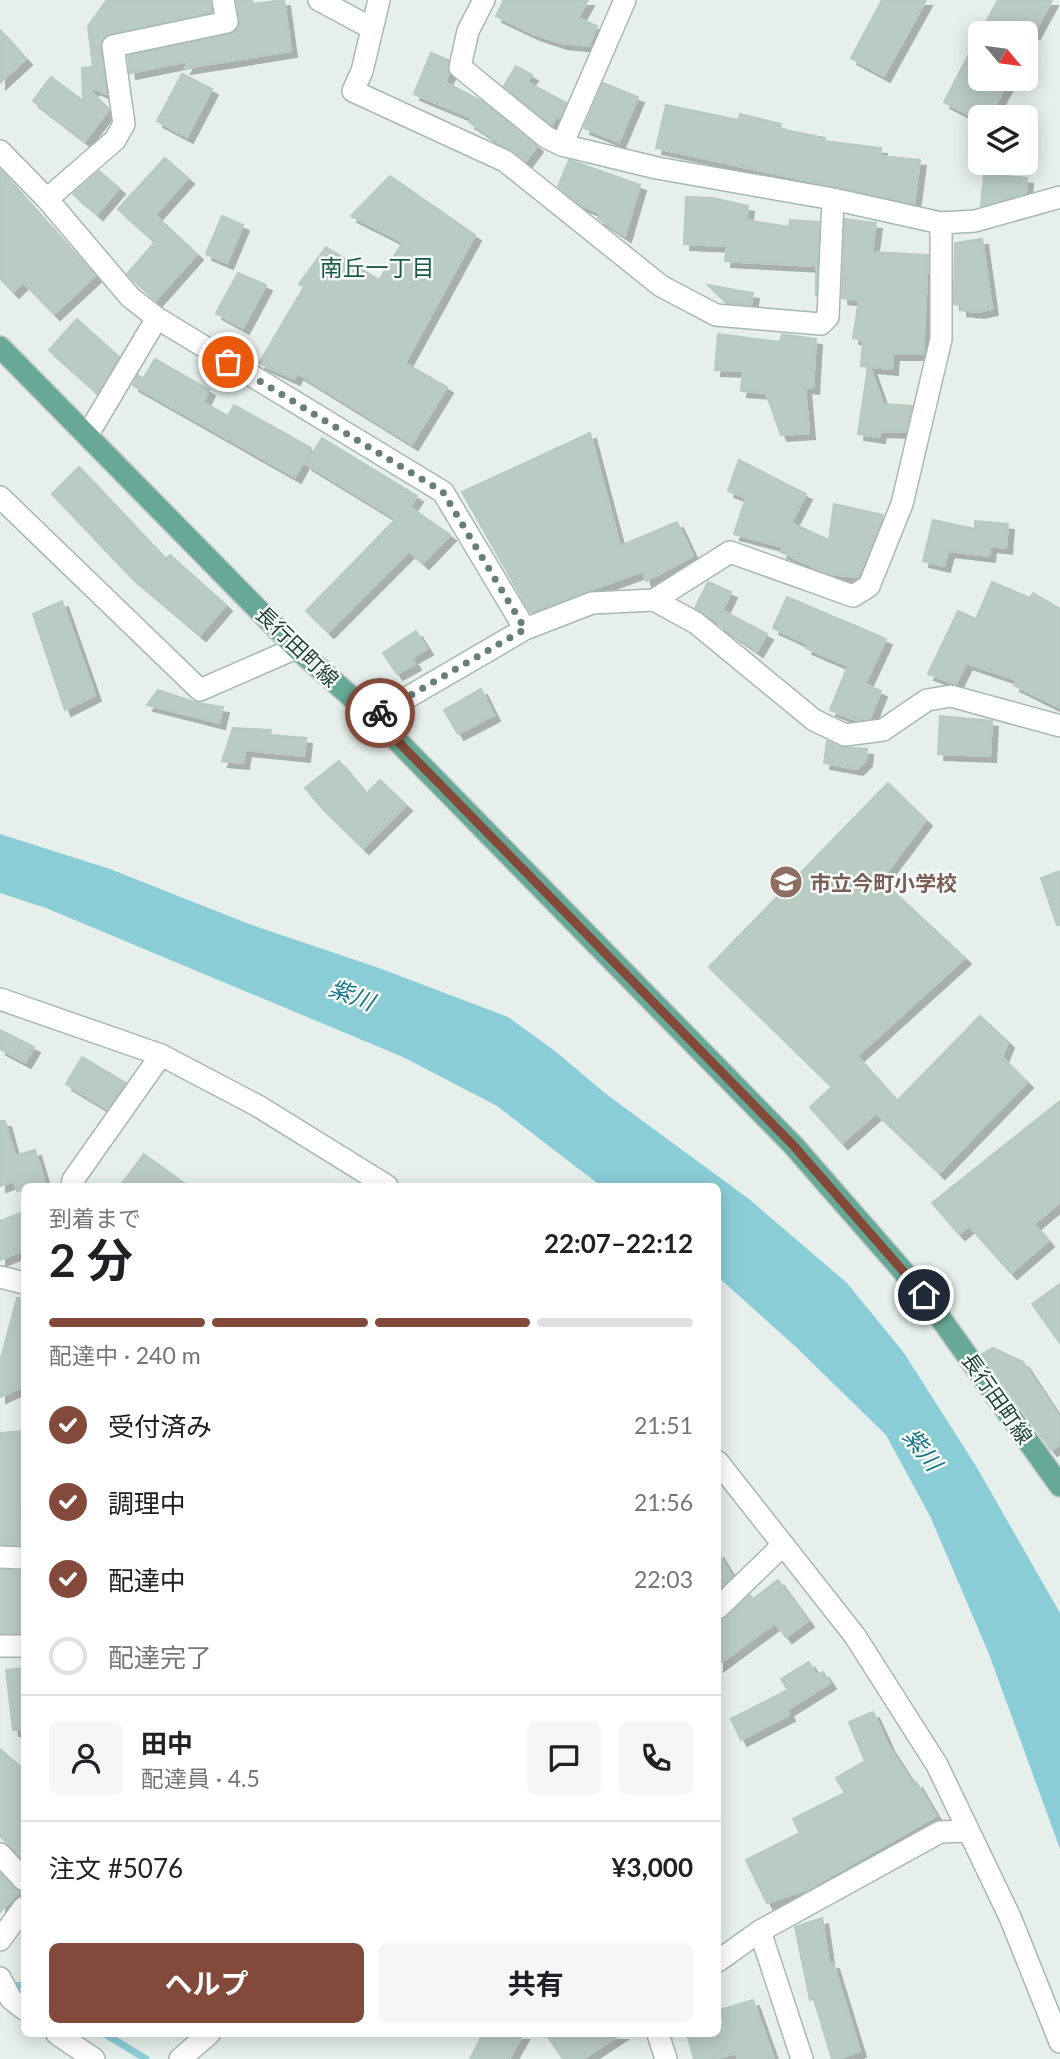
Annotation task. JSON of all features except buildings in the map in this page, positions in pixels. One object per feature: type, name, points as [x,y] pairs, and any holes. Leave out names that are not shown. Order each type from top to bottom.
[{"type":"main road","name":"長行田町線","points":[[0,346],[296,648],[374,717],[793,1145],[924,1295],[1060,1486]]},
{"type":"street","points":[[47,199],[116,140],[124,124],[113,46],[227,22],[223,0]]},
{"type":"street","points":[[319,0],[371,27]]},
{"type":"street","points":[[379,0],[362,71],[354,91],[505,161],[661,286],[716,315],[821,324],[828,317],[834,199]]},
{"type":"street","points":[[484,0],[468,31],[460,67],[546,137],[562,145],[657,168],[834,199],[941,223],[975,221],[1060,197]]},
{"type":"street","points":[[562,145],[625,0]]},
{"type":"street","points":[[0,151],[47,199],[131,297],[157,318],[443,492],[525,629]]},
{"type":"street","points":[[374,717],[525,629],[592,603],[654,600],[730,552],[853,596],[869,586],[902,504],[942,339],[941,223]]},
{"type":"street","points":[[88,434],[157,318]]},
{"type":"street","points":[[0,498],[200,690],[296,648]]},
{"type":"street","points":[[654,600],[696,622],[814,720],[845,735],[883,730],[928,700],[951,696],[1060,726]]},
{"type":"street","points":[[0,999],[161,1055],[258,1105],[382,1183]]},
{"type":"street","points":[[72,1183],[161,1055]]},
{"type":"street","points":[[0,1277],[21,1282]]},
{"type":"street","points":[[721,1466],[855,1636],[937,1765],[1010,1917],[1060,2042]]},
{"type":"street","points":[[721,1605],[783,1545]]},
{"type":"street","points":[[0,1558],[21,1558]]},
{"type":"street","points":[[0,1646],[21,1646]]},
{"type":"street","points":[[721,1959],[761,1931],[940,1832],[968,1831]]},
{"type":"street","points":[[0,1854],[21,1877]]},
{"type":"street","points":[[0,1940],[21,1911]]},
{"type":"street","points":[[761,1931],[802,2059]]},
{"type":"street","points":[[0,1978],[12,2004]]},
{"type":"street","points":[[61,2037],[94,2059]]},
{"type":"street","points":[[180,2059],[206,2037]]},
{"type":"street","points":[[659,2037],[666,2059]]},
{"type":"water","name":"紫川","points":[[0,834],[110,869],[249,924],[379,968],[508,1017],[555,1051],[606,1094],[749,1199],[847,1283],[904,1353],[976,1466],[1060,1613],[1060,1849],[989,1654],[930,1516],[886,1435],[796,1347],[721,1280],[721,1183],[597,1183],[497,1106],[403,1057],[46,908],[0,893]]},
{"type":"waterway","points":[[8,1985],[21,1986]]},
{"type":"waterway","points":[[110,2037],[146,2059]]},
{"type":"way so far","points":[[228,362],[443,492],[525,629],[380,713]]},
{"type":"place","name":"市立今町小学校","points":[[786,882]]},
{"type":"district","name":"南丘一丁目","points":[[377,267]]},
{"type":"route","points":[[380,713],[374,717],[643,995],[793,1145],[924,1295]]}]
